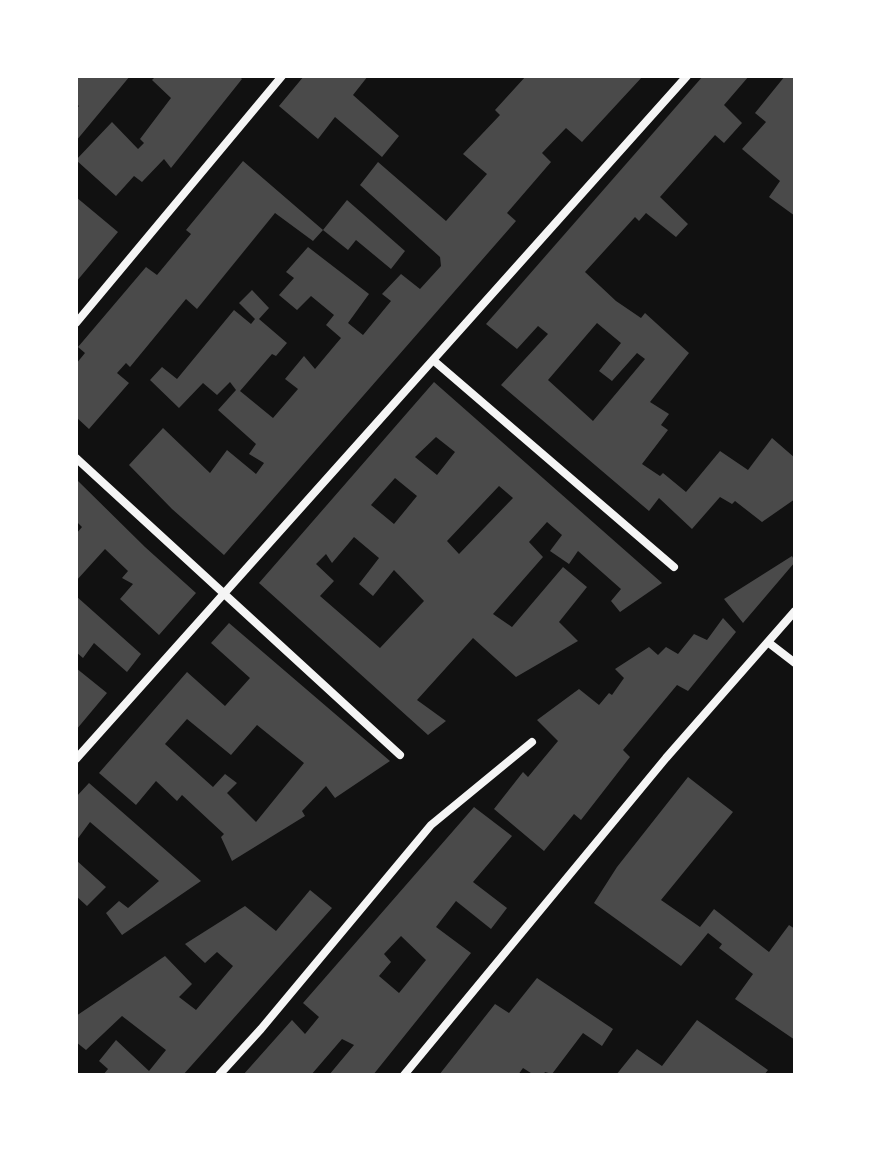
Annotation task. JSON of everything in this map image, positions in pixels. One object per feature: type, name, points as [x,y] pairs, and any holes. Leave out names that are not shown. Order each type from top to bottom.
[{"type":"street","points":[[76,323],[282,76]]},
{"type":"street","points":[[76,759],[687,76]]},
{"type":"street","points":[[433,360],[674,567]]},
{"type":"street","points":[[76,458],[400,755]]},
{"type":"street","points":[[404,1075],[656,770],[795,611]]},
{"type":"street","points":[[769,643],[795,663]]},
{"type":"street","points":[[219,1075],[431,825],[532,742]]},
{"type":"building","points":[[78,76],[130,76],[76,141],[76,109],[79,106],[76,104]]},
{"type":"building","points":[[156,76],[239,76],[242,79],[171,168],[164,159],[142,182],[134,176],[116,196],[76,160],[112,122],[138,149],[144,143],[140,139],[171,98],[152,80]]},
{"type":"building","points":[[304,76],[368,76],[353,95],[399,136],[382,157],[335,117],[318,139],[279,106]]},
{"type":"building","points":[[526,76],[643,76],[582,142],[566,128],[542,153],[551,162],[507,213],[516,221],[224,555],[129,465],[163,428],[210,473],[227,450],[256,474],[264,463],[249,454],[256,444],[218,410],[236,390],[230,382],[217,395],[203,383],[179,408],[150,380],[162,367],[177,379],[234,310],[251,324],[255,319],[239,303],[252,290],[269,308],[259,319],[287,343],[276,356],[272,354],[240,391],[273,418],[298,389],[285,379],[304,356],[315,369],[341,338],[326,325],[334,315],[311,296],[297,310],[279,295],[294,278],[286,272],[308,247],[369,294],[348,323],[363,335],[391,301],[382,294],[401,274],[420,289],[441,266],[440,257],[360,185],[378,162],[446,221],[487,174],[463,154],[500,115],[495,110]]},
{"type":"building","points":[[703,76],[749,76],[724,105],[742,123],[724,143],[715,135],[660,197],[688,224],[676,237],[646,213],[639,221],[635,217],[585,272],[616,301],[641,318],[645,313],[689,353],[650,402],[669,414],[661,425],[668,430],[642,464],[660,476],[663,473],[686,492],[720,451],[748,470],[772,438],[795,458],[795,499],[762,522],[735,501],[732,504],[720,497],[692,529],[659,498],[649,511],[501,385],[548,334],[538,326],[517,349],[486,324]],"holes":[[[597,323],[621,343],[599,371],[612,381],[637,353],[645,359],[593,421],[548,380]]]},
{"type":"building","points":[[785,76],[795,76],[795,216],[769,197],[780,181],[742,149],[766,122],[755,113]]},
{"type":"building","points":[[243,161],[323,230],[313,241],[275,213],[197,309],[186,299],[130,367],[126,363],[117,373],[129,383],[89,429],[76,417],[76,364],[85,353],[78,347],[146,267],[157,275],[191,234],[186,230]]},
{"type":"building","points":[[76,197],[118,232],[76,282]]},
{"type":"building","points":[[347,200],[405,251],[391,269],[356,240],[348,250],[323,230]]},
{"type":"building","points":[[434,382],[662,583],[620,612],[611,601],[621,589],[578,551],[569,564],[550,551],[562,535],[547,522],[529,542],[543,557],[493,614],[512,627],[563,567],[587,587],[559,622],[578,641],[516,677],[473,638],[417,700],[446,721],[428,735],[259,583]],"holes":[[[436,437],[455,452],[437,475],[415,457]],[[395,478],[417,496],[394,524],[371,505]],[[499,486],[513,498],[459,554],[447,541]],[[354,537],[379,558],[359,584],[373,596],[394,570],[424,601],[380,648],[320,596],[334,581],[316,564],[326,554],[332,563]]]},
{"type":"building","points":[[76,479],[196,593],[159,635],[120,599],[133,584],[122,578],[128,571],[105,549],[76,581],[76,534],[82,527],[76,521]]},
{"type":"building","points":[[792,556],[795,562],[743,623],[724,599]]},
{"type":"building","points":[[76,596],[141,654],[127,672],[94,643],[83,658],[76,652]]},
{"type":"building","points":[[723,618],[736,632],[688,691],[677,685],[623,750],[630,757],[581,820],[574,814],[544,851],[494,809],[523,772],[528,777],[558,741],[537,720],[579,689],[599,705],[609,693],[612,695],[624,678],[615,669],[649,647],[658,655],[666,647],[678,654],[694,634],[707,640]]},
{"type":"building","points":[[229,623],[390,761],[335,798],[326,786],[302,811],[305,816],[232,861],[221,837],[224,834],[182,795],[177,801],[156,781],[136,805],[99,773],[187,672],[225,706],[250,678],[211,643]],"holes":[[[187,719],[231,755],[257,725],[304,763],[256,822],[227,793],[237,783],[225,774],[213,787],[165,744]]]},
{"type":"building","points":[[76,668],[107,693],[76,730]]},
{"type":"building","points":[[688,777],[733,812],[661,900],[700,927],[714,909],[769,952],[789,925],[795,929],[795,1040],[735,999],[753,974],[719,948],[722,944],[708,933],[681,966],[594,903],[617,867]]},
{"type":"building","points":[[89,783],[201,881],[122,935],[106,913],[119,901],[128,908],[159,881],[90,822],[76,841],[76,797]]},
{"type":"building","points":[[474,807],[512,836],[473,882],[507,908],[491,929],[456,901],[436,927],[471,953],[373,1075],[329,1075],[354,1045],[342,1039],[311,1075],[243,1075],[292,1020],[305,1034],[319,1017],[303,1003]],"holes":[[[401,936],[426,960],[399,993],[379,976],[391,962],[384,954]]]},
{"type":"building","points":[[76,860],[106,887],[87,906],[76,896]]},
{"type":"building","points":[[310,890],[332,908],[183,1075],[103,1075],[108,1069],[99,1061],[116,1040],[149,1071],[166,1050],[122,1016],[86,1050],[76,1042],[76,1016],[165,956],[192,984],[179,997],[196,1010],[233,966],[217,952],[205,963],[185,944],[245,906],[276,931]]},
{"type":"building","points":[[537,978],[613,1029],[602,1046],[583,1033],[552,1074],[534,1075],[523,1068],[518,1075],[439,1075],[495,1004],[509,1013]]},
{"type":"building","points":[[697,1020],[768,1070],[764,1075],[616,1075],[637,1049],[662,1066]]}]
